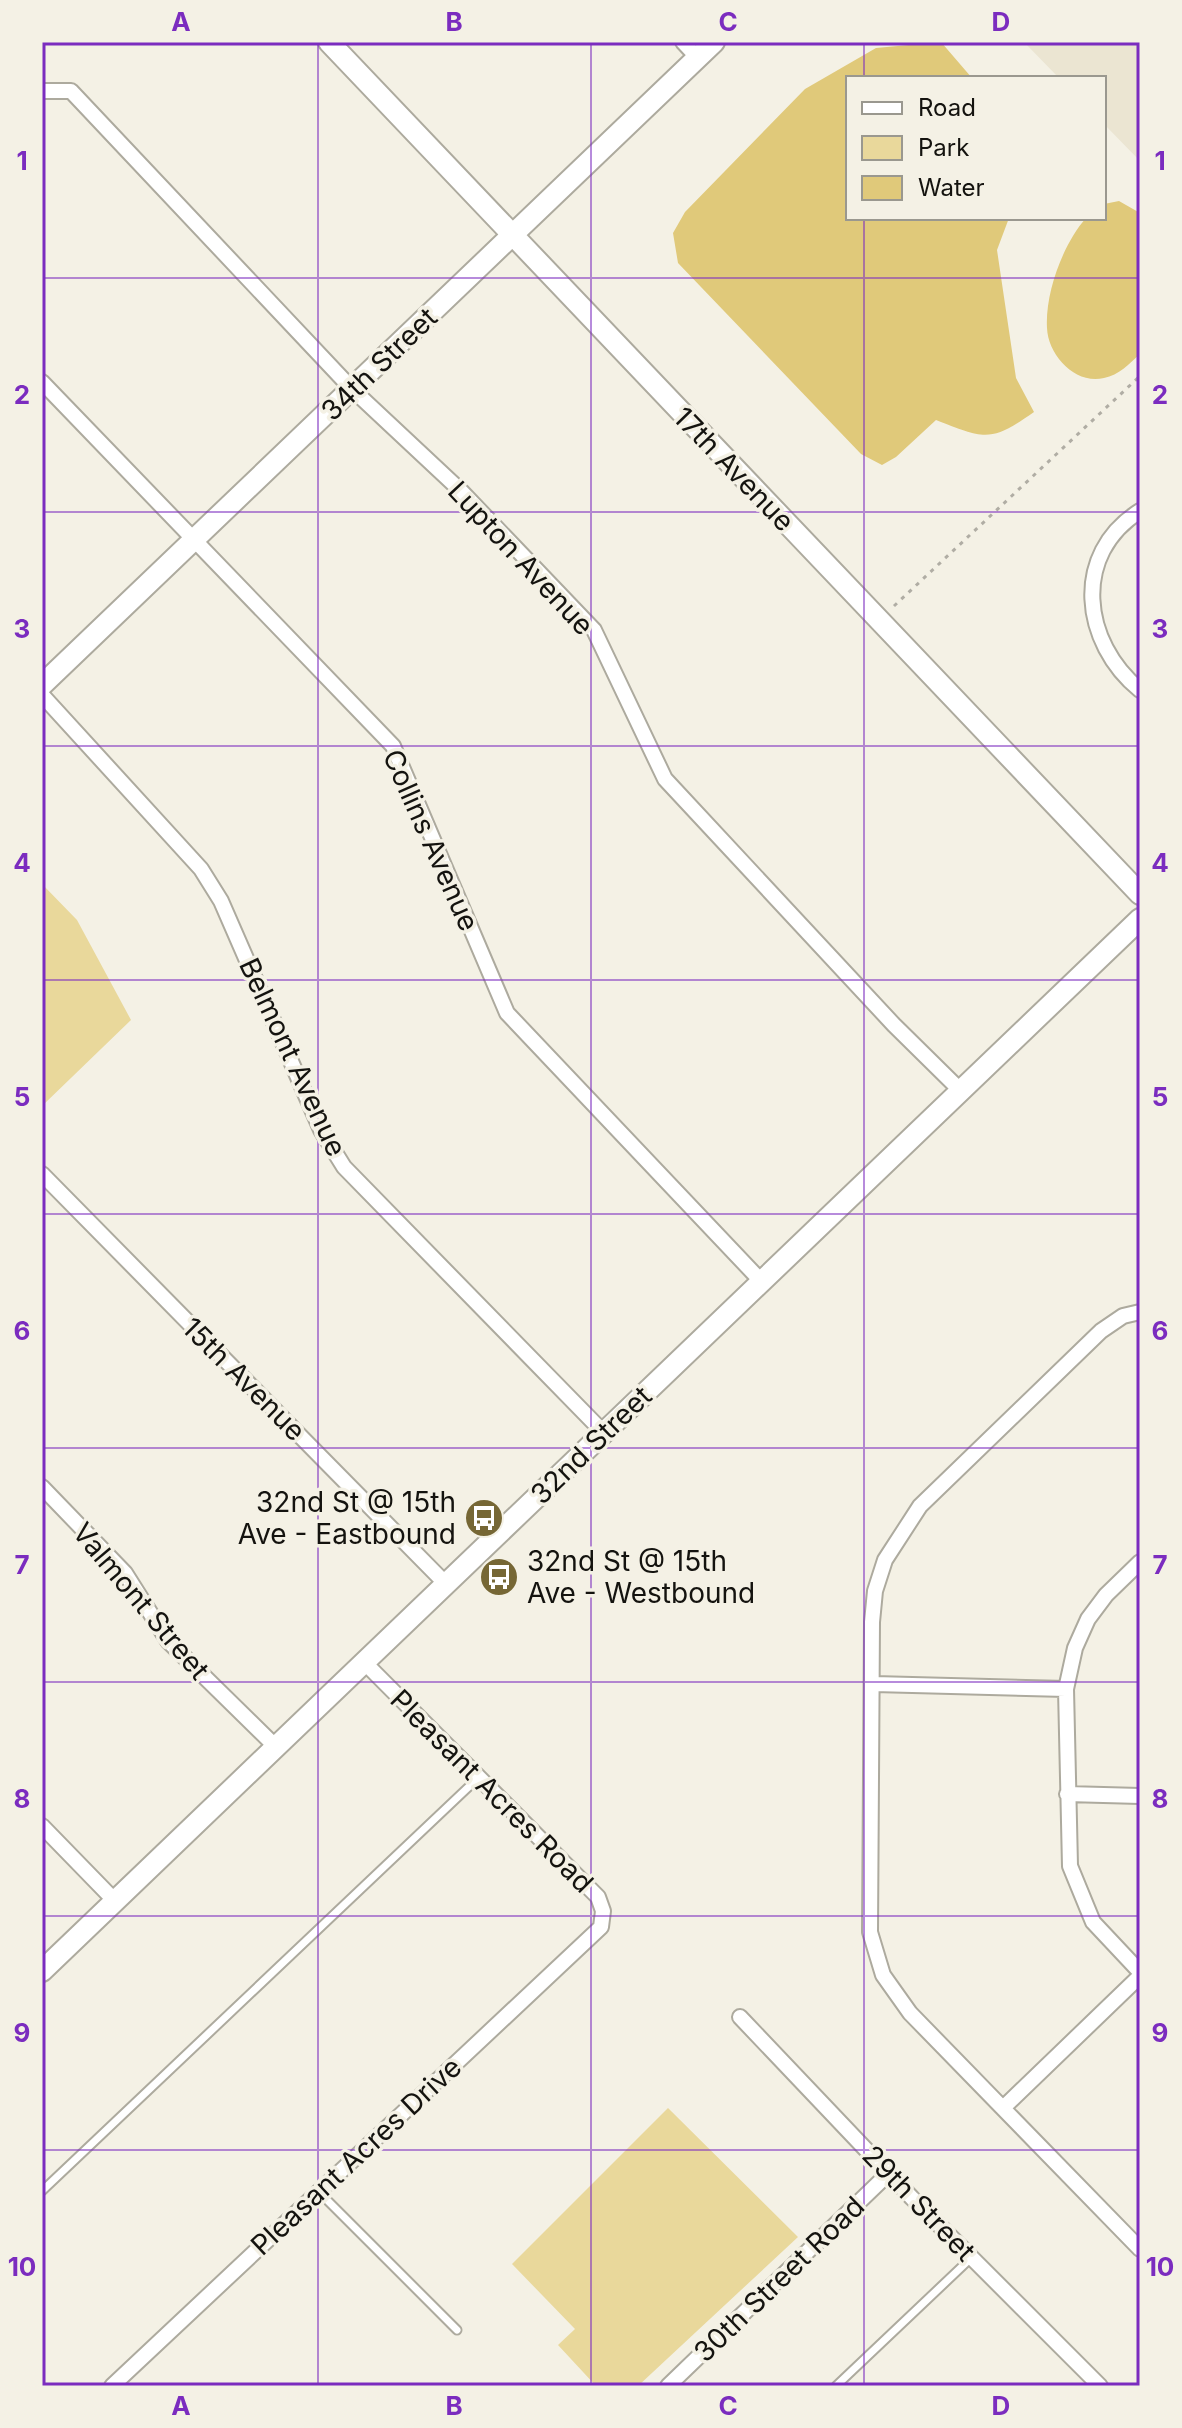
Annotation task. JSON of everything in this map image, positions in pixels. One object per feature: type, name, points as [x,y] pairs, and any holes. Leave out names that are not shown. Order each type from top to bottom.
[{"type":"street","name":"17th Avenue","points":[[329,42],[1140,894]]},
{"type":"street","points":[[683,42],[698,58]]},
{"type":"street","name":"34th Street","points":[[42,685],[714,42]]},
{"type":"street","name":"Lupton Avenue","points":[[42,91],[71,91],[352,389],[461,491],[594,630],[665,779],[894,1025],[961,1091]]},
{"type":"street","name":"Collins Avenue","points":[[42,382],[393,746],[507,1013],[762,1282]]},
{"type":"street","points":[[1140,511],[1107,544],[1098,561],[1091,593],[1100,641],[1120,671],[1140,690]]},
{"type":"street","name":"Belmont Avenue","points":[[42,695],[208,880],[221,901],[321,1130],[344,1167],[604,1433]]},
{"type":"street","name":"32nd Street","points":[[42,1971],[1140,919]]},
{"type":"street","name":"15th Avenue","points":[[42,1174],[446,1584]]},
{"type":"street","points":[[1140,1312],[1123,1316],[1101,1331],[905,1523],[888,1552],[875,1591],[872,1622],[874,1684],[869,1918],[877,1958],[888,1984],[910,2013],[1140,2249]]},
{"type":"street","name":"Valmont Street","points":[[42,1487],[125,1573],[168,1641],[276,1747]]},
{"type":"street","points":[[1003,2108],[1140,1974],[1093,1922],[1078,1893],[1070,1866],[1066,1689],[1075,1648],[1088,1619],[1106,1595],[1140,1562]]},
{"type":"street","name":"Pleasant Acres Road","points":[[365,1663],[598,1897],[603,1911],[601,1927]]},
{"type":"street","points":[[874,1684],[1066,1689]]},
{"type":"street","points":[[1067,1794],[1140,1796]]},
{"type":"street","points":[[42,1826],[115,1901]]},
{"type":"street","name":"Pleasant Acres Drive","points":[[112,2386],[601,1927]]},
{"type":"street","name":"29th Street","points":[[740,2017],[971,2258],[1100,2386]]},
{"type":"street","name":"30th Street Road","points":[[668,2386],[889,2173]]},
{"type":"lane","points":[[42,2191],[478,1778]]},
{"type":"lane","points":[[318,2191],[457,2330]]},
{"type":"lane","points":[[836,2386],[971,2258]]},
{"type":"path","points":[[879,620],[1140,376]]},
{"type":"shaded area","points":[[1024,42],[1140,42],[1140,161],[1106,126],[1106,76],[1057,76]]},
{"type":"green space","points":[[42,884],[77,920],[131,1020],[42,1106]]},
{"type":"green space","points":[[668,2108],[798,2237],[638,2386],[596,2386],[558,2345],[575,2329],[512,2264]]},
{"type":"water","points":[[941,42],[970,76],[846,76],[846,220],[1008,220],[997,250],[1016,378],[1034,412],[1007,429],[987,435],[936,420],[896,457],[882,465],[861,454],[678,263],[673,233],[685,212],[805,89],[876,48]]},
{"type":"water","points":[[1119,201],[1140,213],[1140,354],[1124,369],[1104,378],[1093,379],[1073,372],[1058,358],[1049,338],[1047,314],[1052,285],[1070,241],[1085,220],[1106,220],[1106,204]]},
{"type":"place","name":"32nd St @ 15th Ave - Eastbound","points":[[484,1518]]},
{"type":"place","name":"32nd St @ 15th Ave - Westbound","points":[[499,1577]]}]
